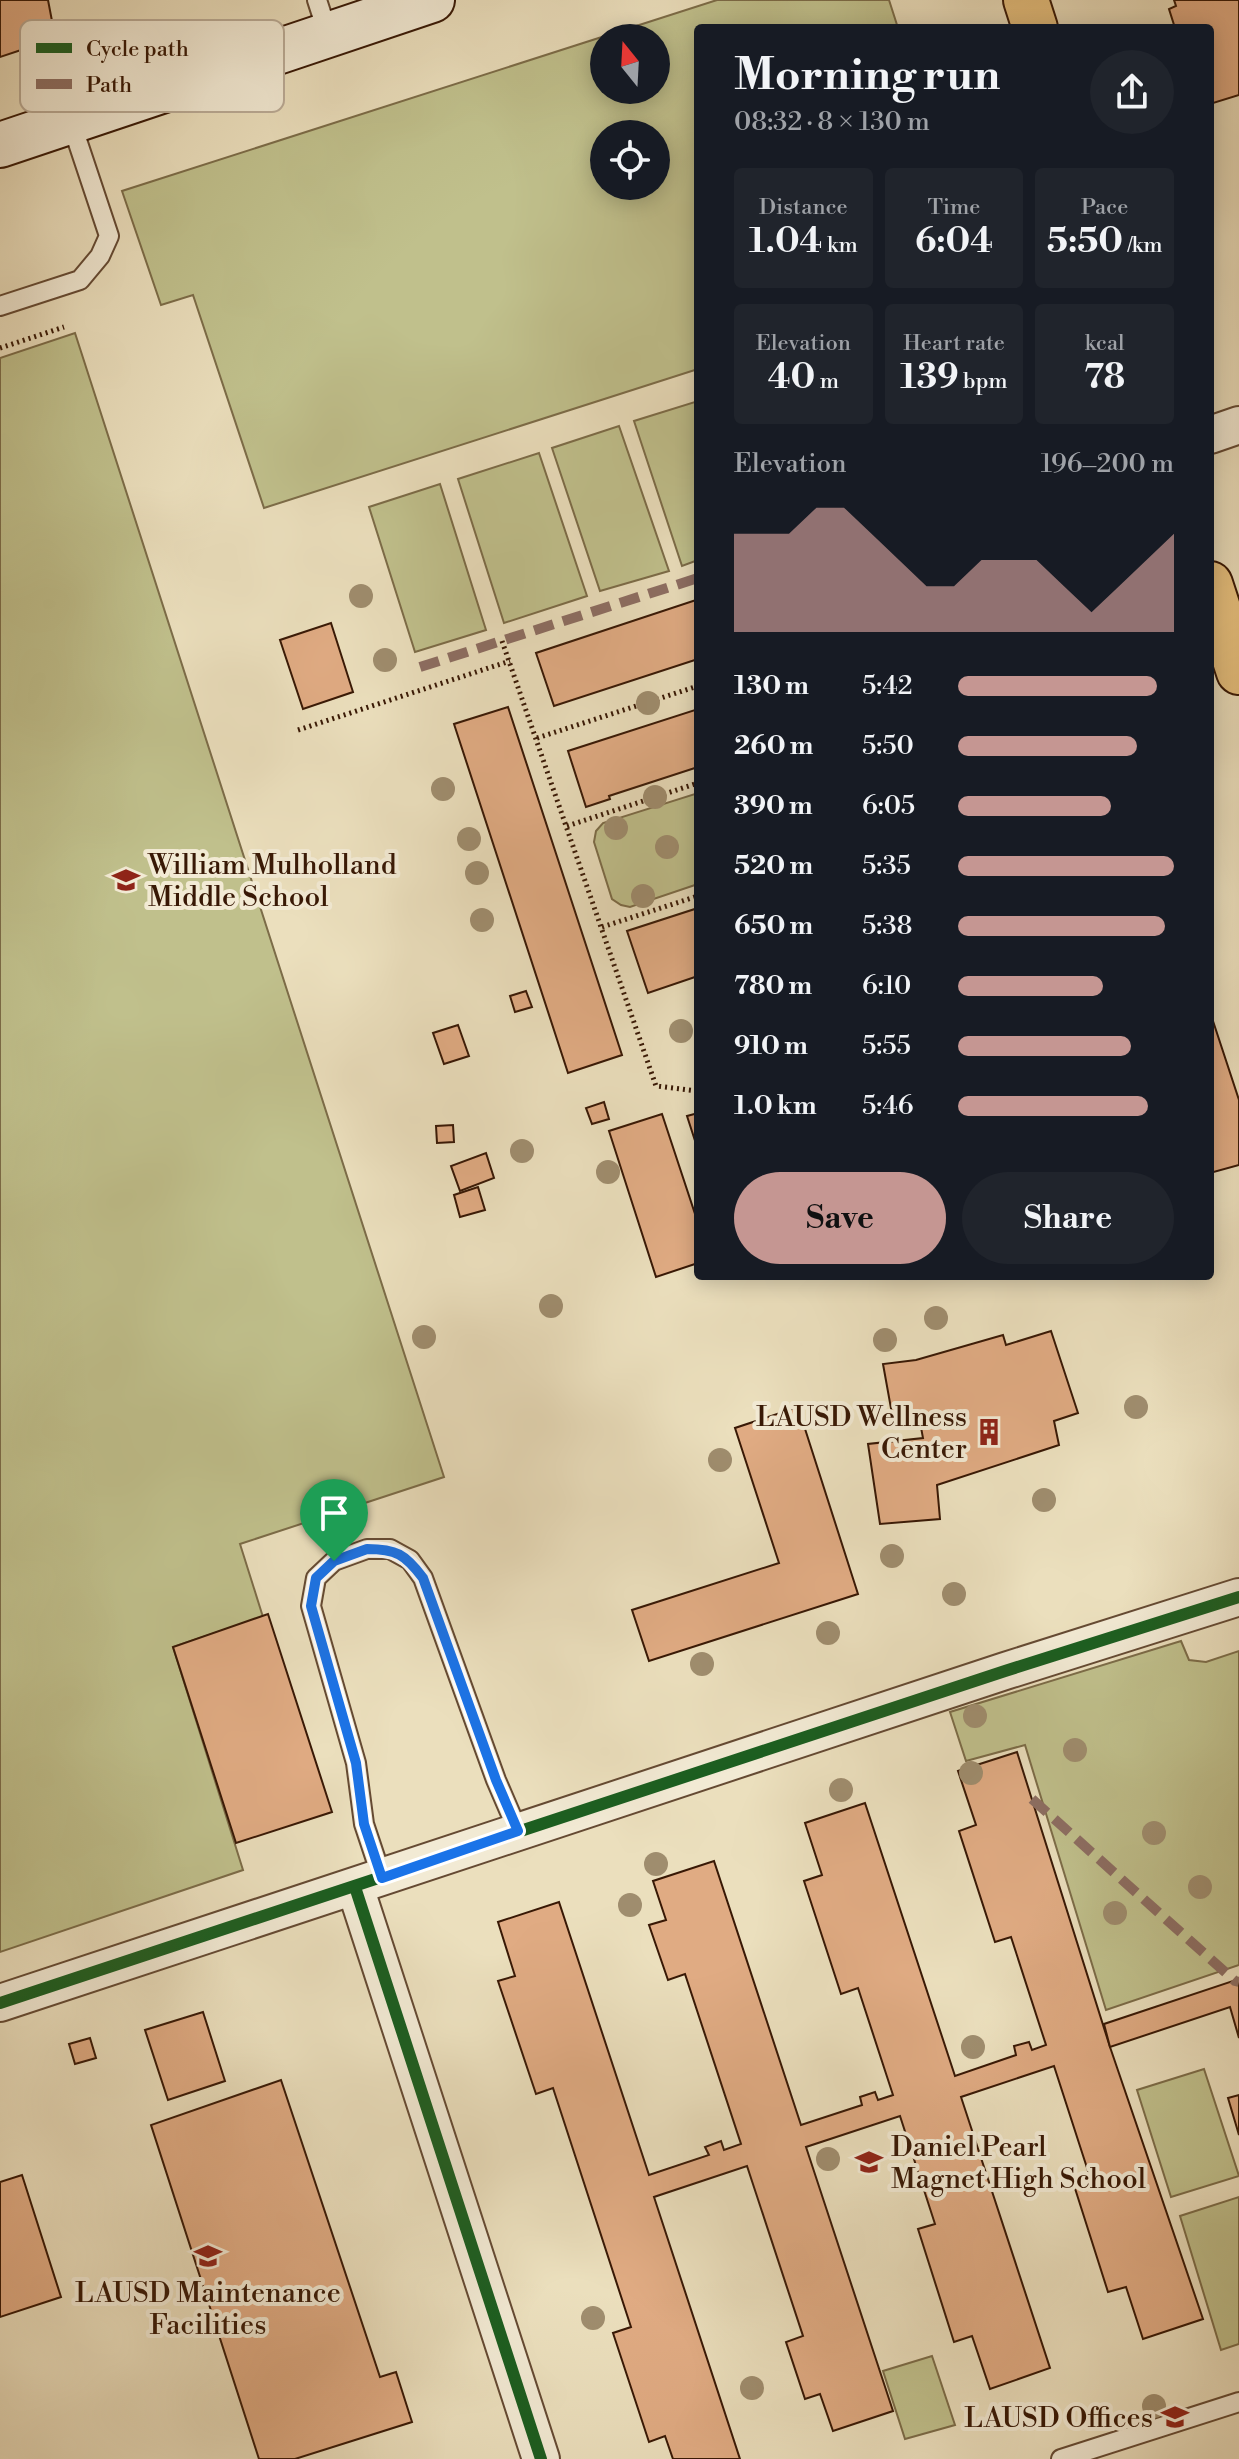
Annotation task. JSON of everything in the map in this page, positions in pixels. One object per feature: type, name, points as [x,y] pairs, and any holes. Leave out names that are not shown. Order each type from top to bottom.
[{"type":"main road","points":[[284,33],[323,17],[432,0]]},
{"type":"main road","points":[[1026,0],[1034,24]]},
{"type":"main road","points":[[0,145],[95,112]]},
{"type":"main road","points":[[1214,596],[1239,672]]},
{"type":"street","points":[[1214,434],[1239,425]]},
{"type":"street","points":[[0,2003],[1239,1597]]},
{"type":"street","points":[[368,1883],[541,2459]]},
{"type":"lane","points":[[0,306],[80,280],[100,256],[109,236],[71,122]]},
{"type":"lane","points":[[368,1883],[356,1763],[311,1606],[316,1578],[334,1561],[367,1549],[390,1549],[410,1560],[423,1578],[496,1780],[518,1831]]},
{"type":"lane","points":[[1061,2459],[1239,2402]]},
{"type":"path","points":[[0,348],[64,327]]},
{"type":"path","points":[[502,641],[656,1086],[694,1091]]},
{"type":"path","points":[[298,730],[510,661]]},
{"type":"path","points":[[537,738],[694,687]]},
{"type":"path","points":[[567,826],[694,784]]},
{"type":"path","points":[[602,927],[694,897]]},
{"type":"green space","points":[[717,0],[889,0],[897,24],[694,24],[694,370],[264,508],[193,295],[161,305],[122,191],[590,41],[590,104],[670,104],[670,24],[642,24]]},
{"type":"green space","name":"William Mulholland Middle School","points":[[75,333],[444,1477],[240,1544],[263,1617],[173,1647],[243,1870],[0,1952],[0,358]]},
{"type":"green space","points":[[694,402],[694,562],[682,566],[634,421]]},
{"type":"green space","points":[[619,426],[669,571],[600,591],[552,448]]},
{"type":"green space","points":[[539,453],[587,596],[504,623],[458,479]]},
{"type":"green space","points":[[440,484],[486,630],[415,652],[369,507]]},
{"type":"green space","points":[[694,794],[694,885],[630,907],[612,899],[594,842],[596,831],[603,823]]},
{"type":"green space","points":[[1181,1641],[1189,1660],[1206,1662],[1239,1651],[1239,1965],[1106,2010],[1025,1745],[966,1761],[950,1712]]},
{"type":"green space","points":[[1204,2069],[1239,2176],[1171,2197],[1137,2090]]},
{"type":"green space","points":[[1239,2197],[1239,2344],[1221,2350],[1180,2216]]},
{"type":"green space","points":[[932,2356],[955,2425],[905,2439],[883,2371]]},
{"type":"building","points":[[0,0],[48,0],[52,20],[20,20],[20,50],[0,57]]},
{"type":"building","points":[[1174,0],[1239,0],[1239,95],[1214,103],[1214,24],[1174,24],[1169,9],[1176,6]]},
{"type":"building","points":[[694,601],[694,660],[554,706],[536,653]]},
{"type":"building","points":[[331,623],[353,692],[303,709],[280,640]]},
{"type":"building","points":[[508,707],[622,1055],[568,1073],[454,724]]},
{"type":"building","points":[[694,710],[694,768],[609,796],[610,799],[586,807],[568,751]]},
{"type":"building","points":[[694,909],[694,977],[648,993],[627,931]]},
{"type":"building","points":[[526,991],[532,1007],[515,1012],[510,996]]},
{"type":"building","points":[[1214,1024],[1239,1100],[1239,1165],[1214,1172]]},
{"type":"building","points":[[458,1025],[469,1056],[444,1064],[433,1033]]},
{"type":"building","points":[[604,1102],[609,1119],[592,1124],[586,1108]]},
{"type":"building","points":[[662,1114],[694,1211],[694,1264],[656,1277],[609,1131]]},
{"type":"building","points":[[694,1114],[694,1138],[687,1116]]},
{"type":"building","points":[[453,1125],[454,1142],[437,1143],[436,1126]]},
{"type":"building","points":[[486,1153],[494,1178],[460,1191],[451,1166]]},
{"type":"building","points":[[478,1187],[485,1210],[460,1217],[454,1195]]},
{"type":"building","name":"LAUSD Wellness Center","points":[[1051,1331],[1078,1413],[1054,1421],[1059,1445],[937,1485],[940,1519],[880,1524],[868,1444],[923,1438],[920,1422],[894,1425],[883,1364],[916,1360],[1003,1335],[1006,1345]]},
{"type":"building","points":[[798,1407],[858,1594],[649,1661],[632,1610],[779,1563],[735,1428]]},
{"type":"building","points":[[268,1614],[332,1812],[236,1843],[173,1647]]},
{"type":"building","points":[[1017,1752],[1110,2047],[1203,2319],[1143,2339],[1126,2287],[1108,2292],[1072,2179],[1089,2174],[1054,2066],[961,2097],[1050,2368],[990,2389],[972,2336],[954,2342],[918,2229],[935,2224],[900,2116],[806,2147],[893,2411],[833,2431],[820,2394],[805,2399],[786,2342],[803,2336],[747,2166],[654,2197],[740,2459],[673,2459],[665,2436],[649,2442],[613,2333],[631,2327],[553,2088],[536,2094],[498,1981],[515,1976],[498,1922],[559,1902],[649,2175],[709,2155],[705,2147],[721,2141],[724,2150],[741,2144],[685,1974],[668,1980],[649,1925],[666,1920],[653,1881],[714,1861],[801,2125],[862,2105],[860,2097],[875,2092],[878,2100],[893,2095],[858,1988],[841,1994],[804,1881],[822,1875],[805,1823],[865,1803],[955,2076],[1016,2055],[1014,2046],[1029,2042],[1032,2050],[1046,2045],[1011,1937],[995,1942],[959,1831],[976,1825],[958,1771]]},
{"type":"building","points":[[1239,1979],[1239,2038],[1230,2007],[1110,2047],[1104,2024]]},
{"type":"building","points":[[203,2012],[225,2081],[168,2100],[145,2030]]},
{"type":"building","points":[[90,2038],[96,2058],[75,2064],[69,2044]]},
{"type":"building","points":[[281,2080],[380,2377],[396,2372],[412,2422],[295,2459],[259,2459],[151,2125]]},
{"type":"building","points":[[1239,2095],[1239,2135],[1228,2098]]},
{"type":"building","points":[[22,2175],[61,2297],[0,2317],[0,2182]]},
{"type":"marked path","points":[[420,667],[694,579]]},
{"type":"marked path","points":[[1032,1799],[1239,1982]]},
{"type":"cycle path","points":[[0,2003],[1005,1671],[1239,1597]]},
{"type":"cycle path","points":[[355,1887],[541,2459]]},
{"type":"place","name":"William Mulholland Middle School","points":[[126,880]]},
{"type":"place","name":"LAUSD Wellness Center","points":[[989,1432]]},
{"type":"place","name":"Daniel Pearl Magnet High School","points":[[869,2162]]},
{"type":"place","name":"LAUSD Maintenance Facilities","points":[[208,2256]]},
{"type":"place","name":"LAUSD Offices","points":[[1175,2417]]},
{"type":"route","points":[[367,1549],[390,1549],[410,1560],[423,1578],[496,1780],[518,1831],[382,1878],[364,1824],[356,1763],[311,1606],[316,1578],[334,1561],[367,1549]]}]
